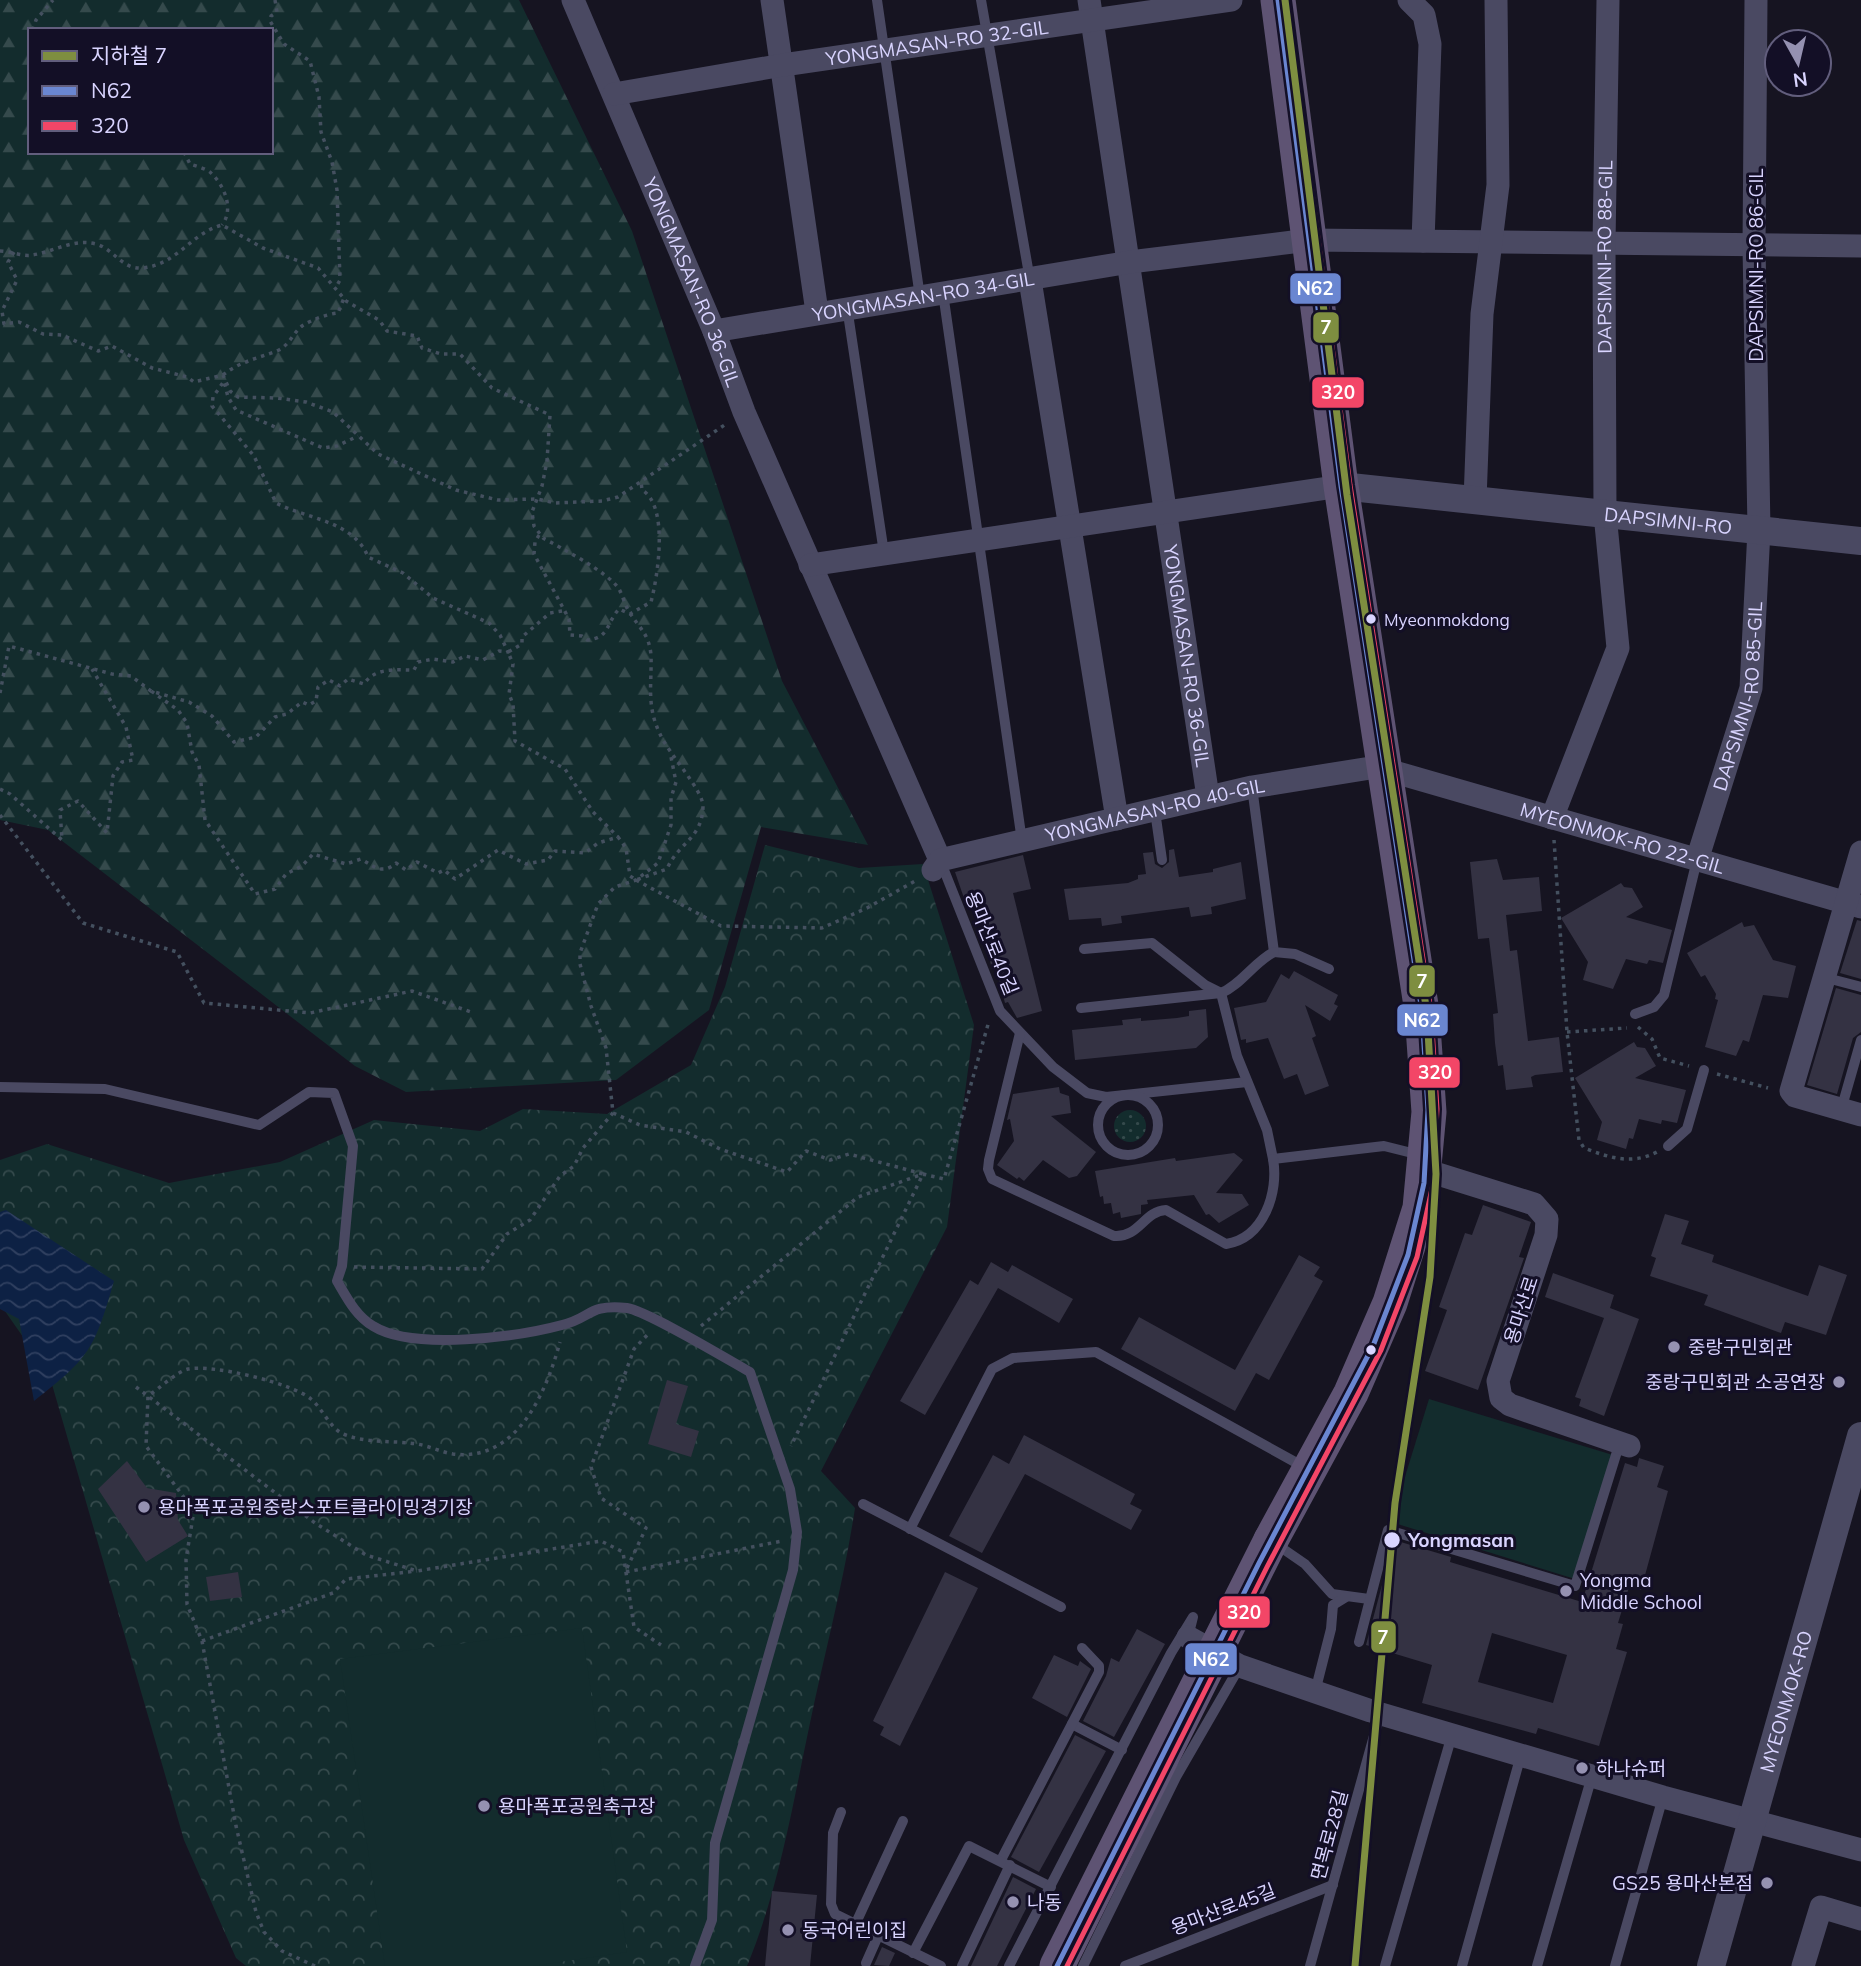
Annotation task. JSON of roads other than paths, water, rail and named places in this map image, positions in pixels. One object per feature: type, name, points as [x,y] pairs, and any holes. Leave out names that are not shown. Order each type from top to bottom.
[{"type":"main road","points":[[1057,1966],[1123,1859],[1271,1540],[1351,1393],[1390,1303],[1420,1208],[1426,1163],[1429,1112],[1423,1025],[1341,486],[1278,0]]},
{"type":"street","name":"YONGMASAN-RO 36-GIL","points":[[573,0],[714,331],[744,412],[937,865]]},
{"type":"street","points":[[772,0],[817,312]]},
{"type":"street","name":"YONGMASAN-RO 32-GIL","points":[[614,94],[783,65],[987,36],[1091,10],[1231,0]]},
{"type":"street","points":[[1409,0],[1424,15],[1430,44],[1423,241]]},
{"type":"street","points":[[1475,500],[1482,314],[1498,185],[1496,0]]},
{"type":"street","name":"DAPSIMNI-RO 88-GIL","points":[[1552,818],[1618,648],[1605,514],[1604,243],[1608,0]]},
{"type":"street","name":"DAPSIMNI-RO 86-GIL","points":[[1756,0],[1754,246],[1759,530]]},
{"type":"street","points":[[1091,10],[1166,514]]},
{"type":"street","name":"YONGMASAN-RO 34-GIL","points":[[714,331],[1130,262],[1309,240],[1861,246]]},
{"type":"street","points":[[1030,280],[1116,819]]},
{"type":"street","points":[[810,565],[1341,486]]},
{"type":"street","name":"DAPSIMNI-RO","points":[[1341,486],[1861,541]]},
{"type":"street","name":"YONGMASAN-RO 36-GIL","points":[[1166,514],[1208,797]]},
{"type":"street","name":"DAPSIMNI-RO 85-GIL","points":[[1697,860],[1751,688],[1759,530]]},
{"type":"street","name":"YONGMASAN-RO 40-GIL","points":[[937,865],[1252,787],[1384,767]]},
{"type":"street","name":"MYEONMOK-RO 22-GIL","points":[[1384,767],[1853,905]]},
{"type":"street","points":[[1851,1113],[1792,1093],[1823,976],[1853,905],[1861,852]]},
{"type":"street","name":"용마산로","points":[[1426,1163],[1534,1204],[1547,1219],[1546,1235],[1498,1381],[1498,1393],[1510,1405],[1624,1444]]},
{"type":"street","name":"MYEONMOK-RO","points":[[1711,1966],[1859,1449]]},
{"type":"street","points":[[1188,1637],[1240,1666],[1380,1714],[1663,1797],[1861,1850]]},
{"type":"street","points":[[1803,1966],[1821,1907],[1861,1919]]},
{"type":"lane","points":[[877,0],[920,297]]},
{"type":"lane","points":[[981,0],[1030,280]]},
{"type":"lane","points":[[943,293],[1022,842]]},
{"type":"lane","points":[[847,307],[884,553]]},
{"type":"lane","points":[[1252,787],[1274,952]]},
{"type":"lane","points":[[1155,811],[1162,860]]},
{"type":"lane","points":[[1635,1014],[1654,1007],[1664,995],[1697,860]]},
{"type":"lane","name":"용마산로40길","points":[[937,865],[999,1009],[1044,1060],[1087,1093],[1098,1098],[1247,1082]]},
{"type":"lane","points":[[1020,1034],[988,1164],[989,1174],[996,1180],[1114,1236],[1130,1235],[1157,1211],[1166,1210],[1226,1244],[1246,1236],[1268,1209],[1276,1184],[1267,1130],[1237,1056],[1221,993],[1205,985],[1152,943],[1084,949]]},
{"type":"lane","points":[[1081,1008],[1221,993],[1232,987],[1256,962],[1274,952],[1296,954],[1329,969]]},
{"type":"lane","points":[[1823,976],[1861,987]]},
{"type":"lane","points":[[1851,1113],[1861,1040]]},
{"type":"lane","points":[[1668,1146],[1687,1129],[1704,1070]]},
{"type":"lane","points":[[0,1087],[105,1089],[259,1125],[309,1092],[334,1093],[353,1146],[342,1266],[337,1281],[358,1315],[374,1327],[397,1336],[446,1342],[564,1325],[598,1307],[631,1309],[750,1372],[790,1489],[796,1538],[793,1570],[715,1843],[712,1920],[695,1966]]},
{"type":"lane","points":[[1126,1095],[1144,1099],[1152,1106],[1159,1124],[1157,1134],[1146,1150],[1126,1155],[1108,1148],[1098,1130],[1098,1120],[1107,1102],[1126,1095]]},
{"type":"lane","points":[[1273,1159],[1384,1146],[1426,1163]]},
{"type":"lane","points":[[911,1530],[992,1369],[1013,1358],[1096,1352],[1309,1470]]},
{"type":"lane","points":[[1359,1642],[1388,1530],[1575,1586],[1624,1444]]},
{"type":"lane","points":[[863,1504],[1061,1607]]},
{"type":"lane","points":[[1271,1540],[1305,1564],[1332,1594],[1368,1600]]},
{"type":"lane","points":[[1315,1692],[1331,1629],[1333,1605],[1346,1597]]},
{"type":"lane","points":[[1009,1966],[1171,1653],[1193,1617],[1188,1637]]},
{"type":"lane","points":[[962,1966],[1005,1862],[1100,1669],[1082,1648]]},
{"type":"lane","points":[[1083,1966],[1123,1859],[1176,1777],[1240,1666]]},
{"type":"lane","name":"면목로28길","points":[[1310,1966],[1380,1714]]},
{"type":"lane","points":[[1072,1724],[1122,1751]]},
{"type":"lane","points":[[1385,1966],[1452,1735]]},
{"type":"lane","points":[[1462,1966],[1521,1755]]},
{"type":"lane","points":[[1537,1966],[1592,1776]]},
{"type":"lane","points":[[1615,1966],[1663,1797]]},
{"type":"lane","points":[[841,1812],[833,1833],[831,1904],[835,1914],[917,1959],[941,1966]]},
{"type":"lane","points":[[855,1925],[903,1821]]},
{"type":"lane","points":[[917,1959],[964,1849],[972,1846],[1051,1887]]},
{"type":"lane","name":"용마산로45길","points":[[1125,1966],[1333,1885]]},
{"type":"lane","points":[[866,1963],[878,1936]]},
{"type":"water","points":[[6,1210],[114,1281],[101,1323],[88,1350],[79,1362],[34,1401],[19,1319],[0,1309],[0,1212]]},
{"type":"metro line","name":"7","points":[[1285,0],[1347,495],[1427,1013],[1436,1174],[1430,1277],[1395,1503],[1355,1966]]},
{"type":"place","name":"Myeonmokdong","points":[[1371,619]]},
{"type":"place","name":"중랑구민회관","points":[[1674,1347]]},
{"type":"place","name":"중랑구민회관 소공연장","points":[[1839,1382]]},
{"type":"place","name":"용마폭포공원중랑스포트클라이밍경기장","points":[[144,1507]]},
{"type":"place","name":"Yongmasan","points":[[1392,1540]]},
{"type":"place","name":"Yongma Middle School","points":[[1566,1591]]},
{"type":"place","name":"하나슈퍼","points":[[1582,1768]]},
{"type":"place","name":"용마폭포공원축구장","points":[[484,1806]]},
{"type":"place","name":"GS25 용마산본점","points":[[1767,1883]]},
{"type":"place","name":"나동","points":[[1013,1902]]},
{"type":"place","name":"동국어린이집","points":[[788,1930]]}]
